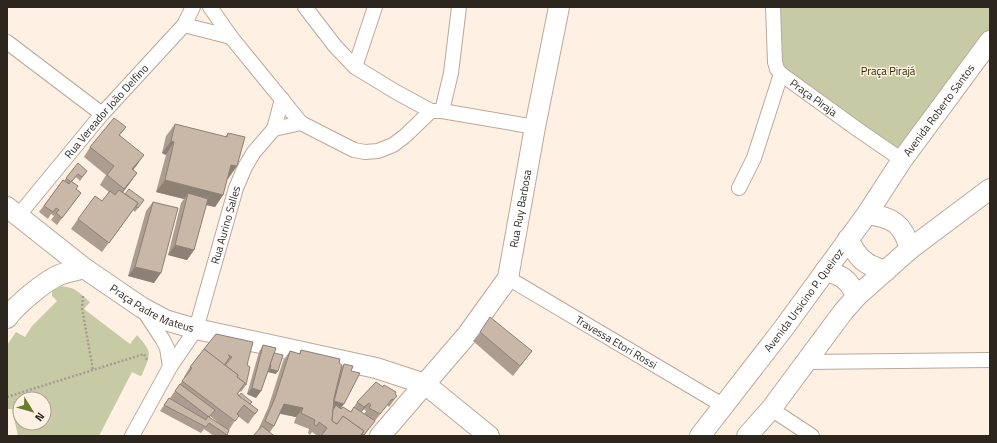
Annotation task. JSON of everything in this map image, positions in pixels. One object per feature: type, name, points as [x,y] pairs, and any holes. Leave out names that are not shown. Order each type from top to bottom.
[{"type":"street","name":"Rua Vereador João Delfino","points":[[13,212],[184,25],[193,7]]},
{"type":"street","points":[[210,7],[231,37],[302,123],[354,150],[365,152],[378,151],[393,145],[436,111],[451,73],[459,7]]},
{"type":"street","points":[[305,7],[335,46],[355,67],[396,92],[436,111],[535,127]]},
{"type":"street","points":[[355,67],[375,7]]},
{"type":"street","name":"Rua Ruy Barbosa","points":[[380,436],[467,335],[508,278],[535,127],[559,7]]},
{"type":"street","name":"Praça Piraja","points":[[773,7],[775,62],[777,69],[781,74],[902,160]]},
{"type":"street","points":[[184,25],[231,37]]},
{"type":"street","name":"Avenida Roberto Santos","points":[[902,160],[990,41]]},
{"type":"street","points":[[7,42],[102,114]]},
{"type":"street","points":[[739,188],[754,158],[781,74]]},
{"type":"street","name":"Rua Aurino Salles","points":[[196,329],[236,188],[245,167],[254,152],[274,129],[282,99]]},
{"type":"street","points":[[274,129],[302,123]]},
{"type":"street","name":"Avenida Ursicino P. Queiroz","points":[[700,436],[783,329],[867,214],[902,160]]},
{"type":"street","points":[[747,436],[771,409],[843,312],[857,296],[898,260],[990,189]]},
{"type":"street","name":"Praça Padre Mateus","points":[[13,212],[84,268],[141,307],[165,320],[196,329],[170,367],[132,436]]},
{"type":"street","points":[[867,214],[881,216],[893,221],[900,227],[907,237],[898,260]]},
{"type":"street","points":[[848,239],[854,253],[862,261],[871,266],[898,260]]},
{"type":"street","points":[[7,318],[11,312],[35,291],[57,276],[84,268]]},
{"type":"street","points":[[825,271],[844,277],[851,284],[857,296]]},
{"type":"street","name":"Travessa Etori Rossi","points":[[508,278],[724,406]]},
{"type":"street","points":[[141,307],[167,348],[170,367]]},
{"type":"street","points":[[196,329],[376,368],[425,384],[489,436]]},
{"type":"street","points":[[807,362],[990,360]]},
{"type":"street","points":[[771,409],[812,436]]},
{"type":"path","points":[[83,296],[82,308],[93,370]]},
{"type":"path","points":[[7,397],[144,354],[147,360]]},
{"type":"green space","name":"Praça Pirajá","points":[[773,7],[990,7],[990,41],[902,160],[781,74]]},
{"type":"green space","points":[[62,286],[75,290],[90,302],[84,309],[130,344],[137,335],[148,350],[149,357],[142,375],[140,376],[132,372],[99,436],[18,436],[17,431],[52,431],[52,391],[12,391],[12,409],[7,409],[7,345],[16,332],[25,337],[32,326],[57,301],[52,296],[52,291]]},
{"type":"building","points":[[114,118],[126,127],[119,135],[144,155],[132,169],[137,173],[124,189],[107,175],[114,166],[90,147]]},
{"type":"building","points":[[175,124],[227,137],[228,133],[245,137],[237,166],[231,165],[223,195],[165,180],[174,142],[171,141]]},
{"type":"building","points":[[78,163],[87,171],[82,177],[78,174],[71,182],[66,178]]},
{"type":"building","points":[[63,180],[69,184],[71,181],[78,186],[76,189],[81,193],[62,218],[56,213],[59,210],[56,208],[53,212],[44,206]]},
{"type":"building","points":[[129,189],[144,200],[138,208],[136,207],[138,203],[125,194]]},
{"type":"building","points":[[119,190],[138,203],[109,243],[78,219],[95,196],[102,201],[110,191],[115,195]]},
{"type":"building","points":[[188,193],[208,199],[194,250],[175,245]]},
{"type":"building","points":[[153,202],[178,208],[161,273],[135,267]]},
{"type":"building","points":[[490,317],[532,351],[520,366],[480,332]]},
{"type":"building","points":[[216,334],[253,342],[247,365],[250,367],[246,385],[237,377],[238,375],[225,365],[232,357],[228,355],[230,357],[224,365],[204,349]]},
{"type":"building","points":[[263,345],[276,348],[261,391],[252,388]]},
{"type":"building","points":[[204,349],[238,375],[237,377],[245,383],[237,394],[258,410],[255,414],[244,405],[237,414],[239,416],[235,421],[182,381],[192,368],[190,367]]},
{"type":"building","points":[[301,350],[340,359],[339,363],[342,365],[334,398],[332,421],[337,424],[343,416],[364,431],[360,436],[321,436],[327,428],[319,422],[317,426],[314,424],[315,420],[301,413],[303,408],[284,404],[274,426],[265,421],[275,398],[290,351],[300,354]]},
{"type":"building","points":[[274,353],[283,355],[278,371],[270,369]]},
{"type":"building","points":[[344,364],[353,366],[351,371],[360,373],[344,404],[334,401]]},
{"type":"building","points":[[376,382],[383,387],[384,385],[396,392],[395,394],[397,396],[393,400],[392,399],[380,414],[369,408],[371,405],[369,403],[364,407],[357,402]]},
{"type":"building","points":[[180,384],[215,410],[209,417],[229,430],[227,435],[209,423],[206,427],[164,405],[169,398],[206,420],[208,416],[175,391]]},
{"type":"building","points":[[241,393],[252,402],[250,404],[239,396]]},
{"type":"building","points":[[336,405],[341,409],[343,407],[351,412],[354,407],[375,421],[364,435],[362,434],[364,431],[343,416],[337,424],[332,421],[333,410]]},
{"type":"building","points":[[262,426],[273,435],[275,436],[253,436]]}]
